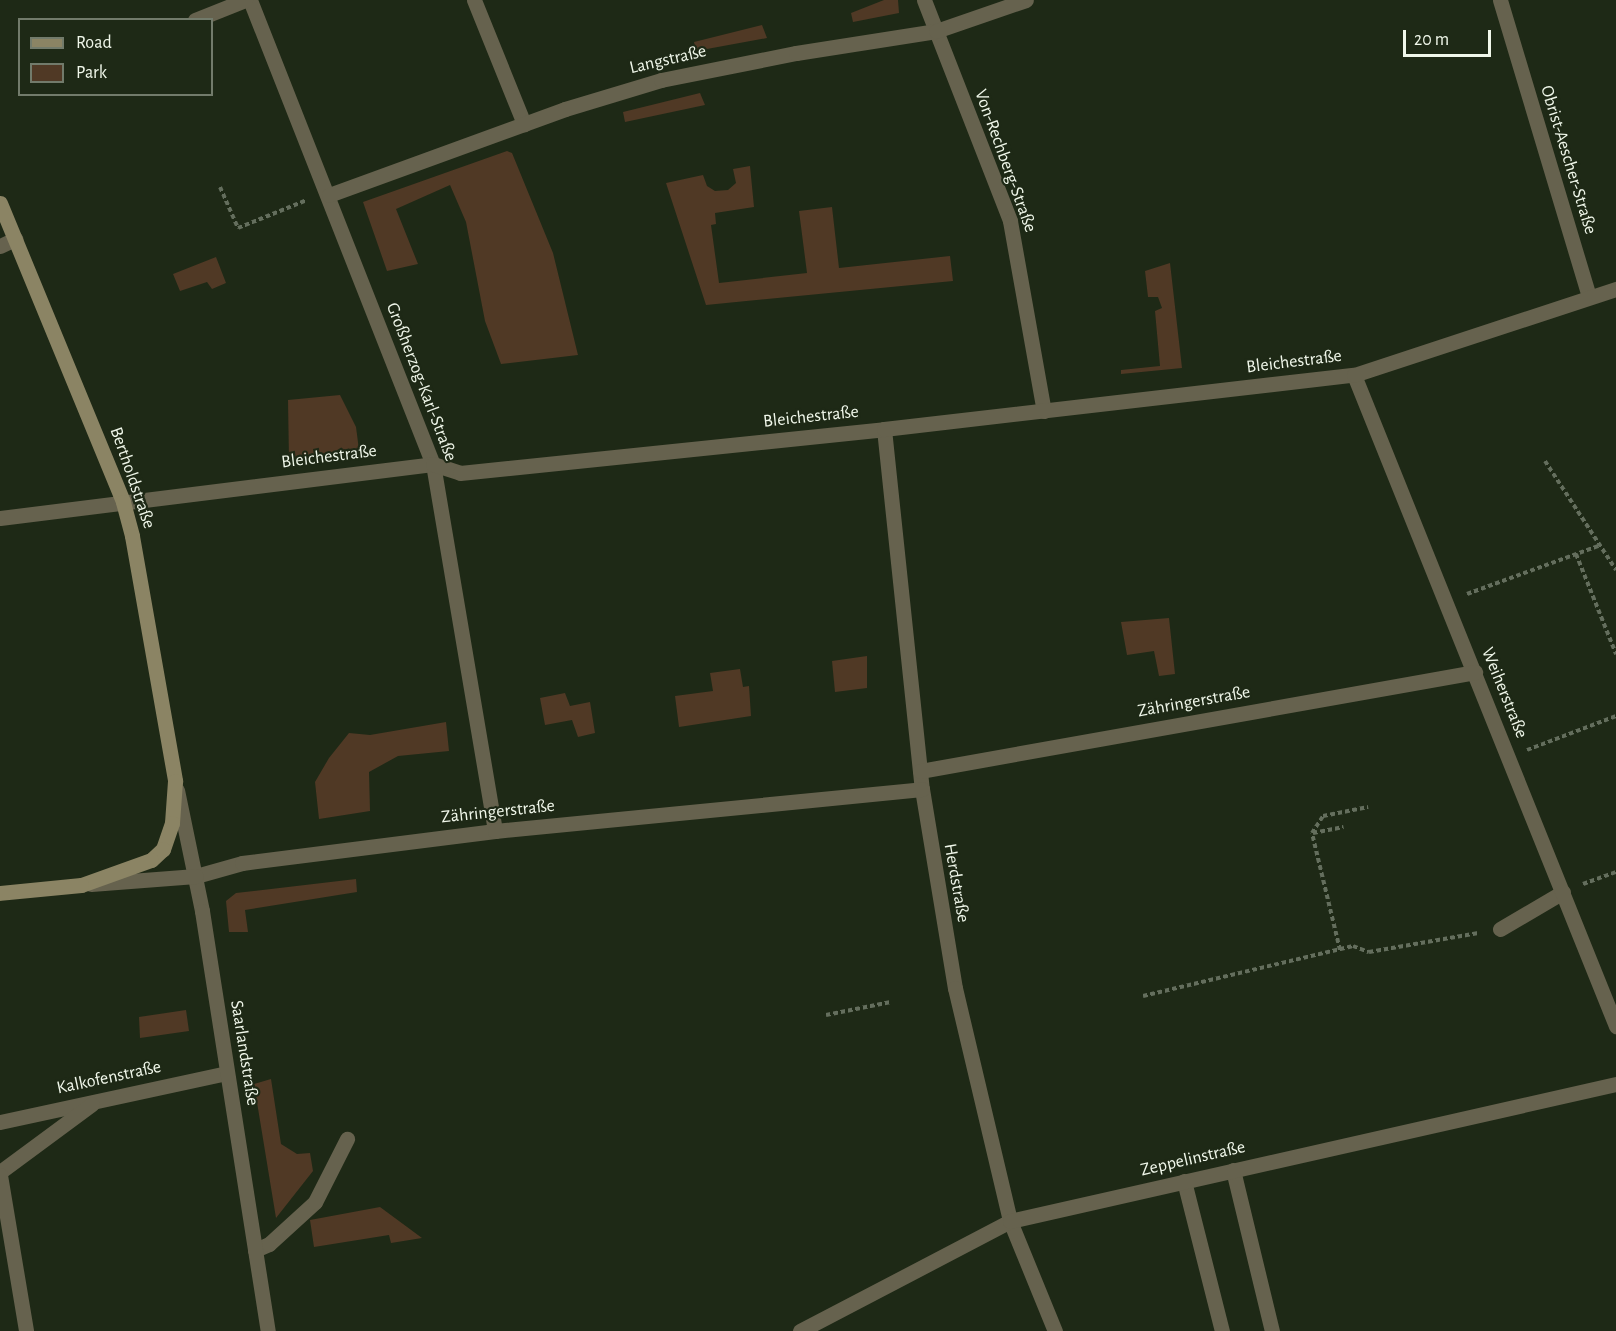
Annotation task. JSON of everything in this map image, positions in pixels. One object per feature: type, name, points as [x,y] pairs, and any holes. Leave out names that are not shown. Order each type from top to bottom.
[{"type":"main road","name":"Bertholdstraße","points":[[0,203],[123,502],[132,536],[175,781]]},
{"type":"main road","name":"Zähringerstraße","points":[[0,892],[81,885],[151,860],[162,849],[172,823],[175,781]]},
{"type":"street","points":[[200,18],[245,0]]},
{"type":"street","name":"Großherzog-Karl-Straße","points":[[250,0],[433,464],[495,831]]},
{"type":"street","points":[[474,0],[524,124]]},
{"type":"street","name":"Von-Rechberg-Straße","points":[[924,0],[1010,221],[1044,411]]},
{"type":"street","name":"Langstraße","points":[[328,193],[524,124],[661,80],[796,53],[936,31],[1026,0]]},
{"type":"street","name":"Obrist-Aescher-Straße","points":[[1500,0],[1589,296]]},
{"type":"street","points":[[0,246],[15,239]]},
{"type":"street","name":"Bleichestraße","points":[[0,518],[433,464],[460,473],[884,429],[1354,375],[1616,289]]},
{"type":"street","name":"Weiherstraße","points":[[1354,375],[1616,1026]]},
{"type":"street","name":"Herdstraße","points":[[884,429],[922,789],[955,988],[1010,1221],[1055,1331]]},
{"type":"street","name":"Zähringerstraße","points":[[920,771],[1475,672]]},
{"type":"street","name":"Saarlandstraße","points":[[175,781],[196,876],[268,1331]]},
{"type":"street","name":"Zähringerstraße","points":[[81,885],[196,876],[242,863],[495,831],[922,789]]},
{"type":"street","points":[[1500,929],[1563,892]]},
{"type":"street","name":"Kalkofenstraße","points":[[0,1122],[227,1073]]},
{"type":"street","name":"Zeppelinstraße","points":[[800,1331],[1010,1221],[1616,1084]]},
{"type":"street","points":[[26,1331],[0,1174],[97,1101]]},
{"type":"street","points":[[255,1250],[269,1244],[315,1202],[347,1139]]},
{"type":"street","points":[[1233,1170],[1272,1331]]},
{"type":"street","points":[[1184,1181],[1222,1331]]},
{"type":"path","points":[[220,186],[238,228],[328,193]]},
{"type":"path","points":[[1545,461],[1598,546],[1616,570]]},
{"type":"path","points":[[1447,602],[1598,546]]},
{"type":"path","points":[[1576,554],[1616,654]]},
{"type":"path","points":[[1509,757],[1616,716]]},
{"type":"path","points":[[1340,950],[1312,833],[1323,816],[1368,807]]},
{"type":"path","points":[[1312,833],[1343,827]]},
{"type":"path","points":[[1563,892],[1616,872]]},
{"type":"path","points":[[1143,996],[1353,946],[1369,952],[1500,929]]},
{"type":"path","points":[[826,1015],[891,1002]]},
{"type":"green space","points":[[884,0],[898,0],[899,13],[853,22],[851,13]]},
{"type":"green space","points":[[762,25],[767,38],[696,51],[694,42]]},
{"type":"green space","points":[[700,93],[705,105],[625,122],[623,112]]},
{"type":"green space","points":[[507,151],[512,153],[553,253],[578,355],[501,364],[485,321],[466,222],[450,185],[396,209],[418,264],[387,271],[363,202]]},
{"type":"green space","points":[[750,166],[754,207],[715,213],[716,224],[711,225],[719,283],[807,273],[799,211],[832,207],[839,268],[950,256],[953,281],[706,305],[666,183],[703,175],[707,186],[715,191],[728,190],[736,183],[733,169]]},
{"type":"green space","points":[[216,257],[226,283],[212,289],[207,282],[180,291],[173,274]]},
{"type":"green space","points":[[1170,263],[1182,368],[1121,374],[1121,370],[1160,366],[1155,311],[1162,308],[1158,297],[1148,297],[1145,271]]},
{"type":"green space","points":[[340,395],[356,427],[359,450],[289,460],[288,400]]},
{"type":"green space","points":[[1169,618],[1175,674],[1159,676],[1154,651],[1127,655],[1121,622]]},
{"type":"green space","points":[[867,656],[867,688],[835,692],[832,661]]},
{"type":"green space","points":[[740,669],[743,687],[749,686],[751,716],[679,727],[675,696],[713,691],[710,673]]},
{"type":"green space","points":[[565,693],[570,706],[590,702],[595,733],[578,737],[572,720],[545,725],[540,698]]},
{"type":"green space","points":[[446,722],[449,751],[398,756],[369,772],[370,811],[319,819],[315,782],[329,758],[349,733],[370,735]]},
{"type":"green space","points":[[356,879],[357,892],[245,910],[248,932],[229,932],[226,901],[236,893]]},
{"type":"green space","points":[[186,1010],[189,1031],[140,1038],[139,1017]]},
{"type":"green space","points":[[271,1079],[281,1144],[297,1154],[310,1153],[313,1171],[276,1218],[254,1084]]},
{"type":"green space","points":[[380,1207],[422,1238],[391,1243],[389,1235],[314,1247],[310,1220]]}]
